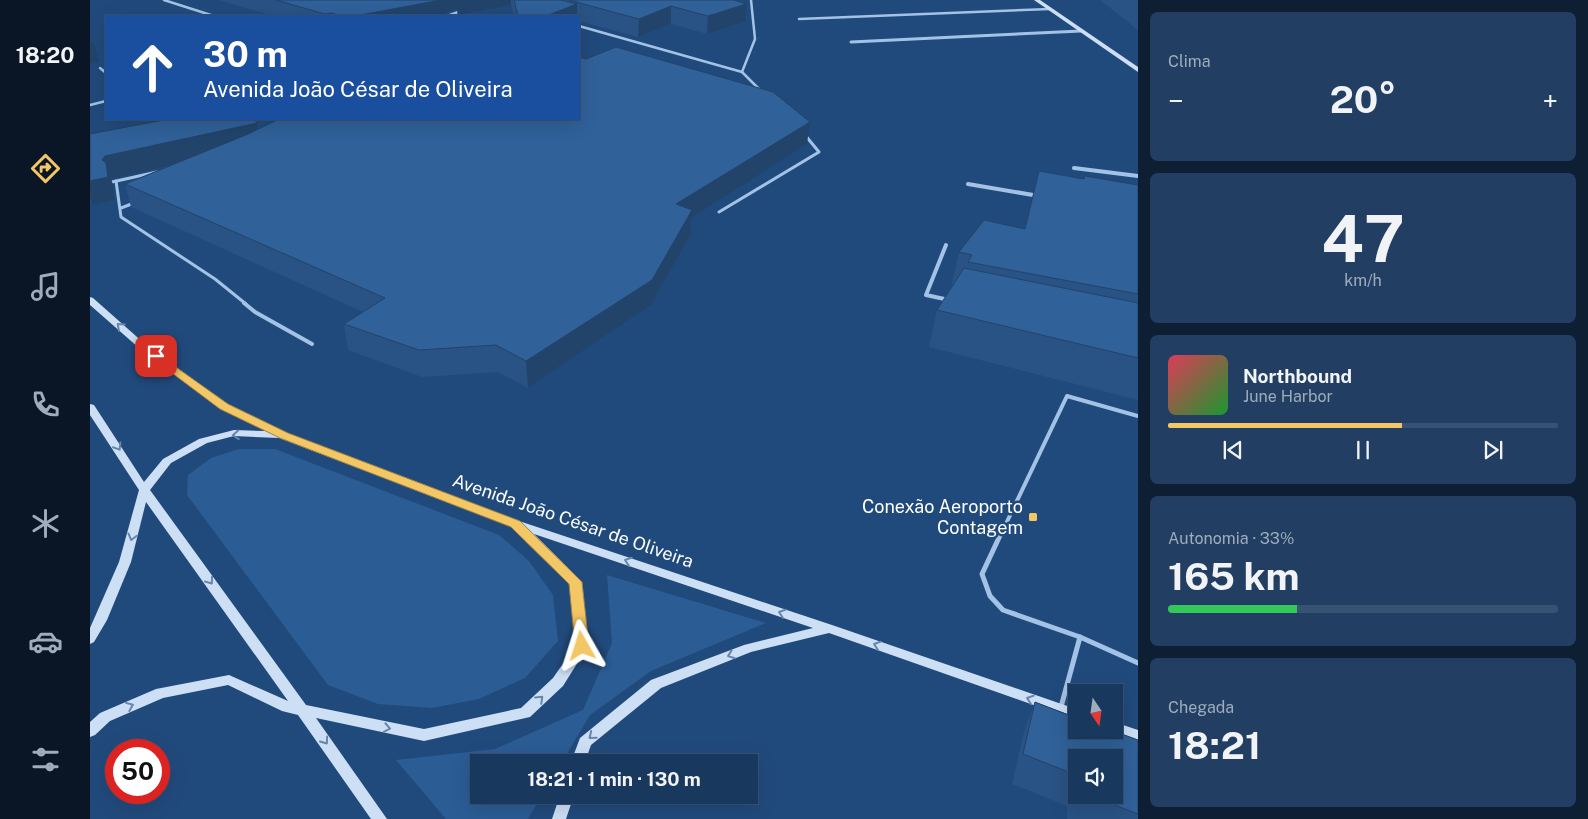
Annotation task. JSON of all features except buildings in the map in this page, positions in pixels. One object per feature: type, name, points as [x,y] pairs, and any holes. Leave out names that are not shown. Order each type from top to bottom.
[{"type":"main road","points":[[1037,0],[1138,70]]},
{"type":"main road","name":"Avenida João César de Oliveira","points":[[90,300],[142,346],[224,407],[284,436],[515,524],[828,628],[1068,712]]},
{"type":"main road","points":[[90,407],[144,490],[380,819]]},
{"type":"main road","points":[[90,639],[101,620],[125,562],[144,490],[167,461],[203,441],[234,433],[284,436]]},
{"type":"main road","points":[[90,732],[105,717],[161,693],[229,680],[287,708],[424,735],[525,713],[558,682],[582,646],[576,582],[515,524]]},
{"type":"main road","points":[[581,754],[585,742],[656,684],[749,648],[828,628]]},
{"type":"main road","points":[[1123,731],[1138,736]]},
{"type":"main road","points":[[559,819],[564,804]]},
{"type":"street","points":[[851,42],[1082,31]]},
{"type":"street","points":[[1074,168],[1138,176]]},
{"type":"street","points":[[968,184],[1044,197]]},
{"type":"street","points":[[946,245],[926,295],[954,301]]},
{"type":"lane","points":[[164,0],[211,15]]},
{"type":"lane","points":[[742,72],[755,39],[751,0]]},
{"type":"lane","points":[[799,19],[1050,9]]},
{"type":"lane","points":[[450,15],[464,10]]},
{"type":"lane","points":[[580,26],[742,72],[762,92]]},
{"type":"lane","points":[[100,68],[105,72]]},
{"type":"lane","points":[[90,104],[105,100]]},
{"type":"lane","points":[[719,212],[819,152],[802,132]]},
{"type":"lane","points":[[158,172],[114,182],[122,217],[215,279],[255,312],[312,344]]},
{"type":"lane","points":[[120,208],[139,200]]},
{"type":"lane","points":[[1138,416],[1068,396],[982,574],[990,596],[1003,610],[1080,637],[1138,663]]},
{"type":"lane","points":[[1060,709],[1080,637]]},
{"type":"shaded area","points":[[239,449],[275,449],[499,535],[529,561],[553,595],[558,641],[525,678],[479,699],[432,708],[378,704],[328,685],[187,495],[188,475],[211,458]]},
{"type":"shaded area","points":[[607,575],[766,623],[651,671],[590,715],[567,754],[470,754],[470,804],[537,804],[528,819],[446,819],[396,760],[495,749],[583,710],[612,643]]},
{"type":"place","name":"Conexão Aeroporto Contagem","points":[[1033,517]]},
{"type":"route","points":[[156,356],[224,407],[284,436],[515,524],[576,582],[582,646]]}]
